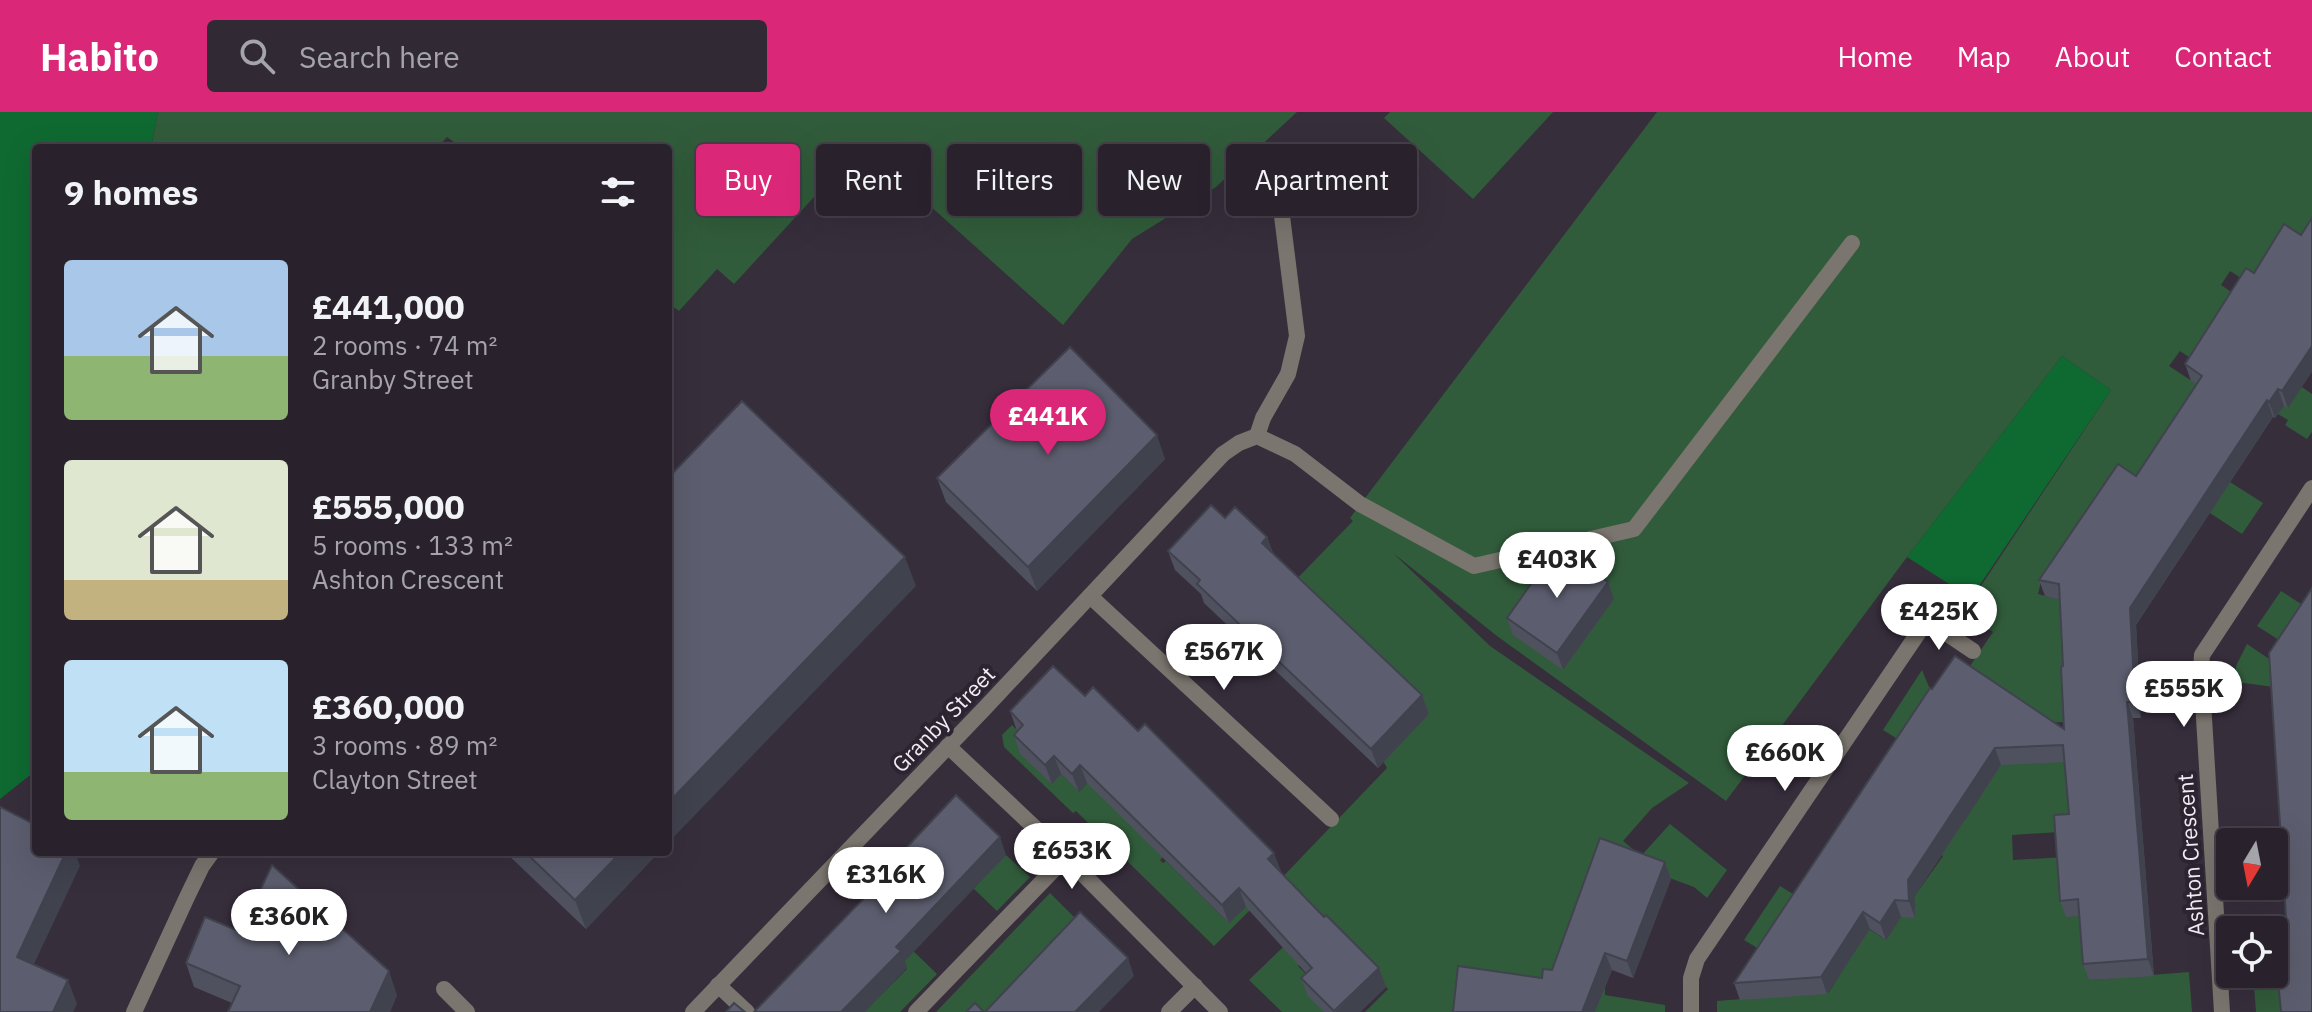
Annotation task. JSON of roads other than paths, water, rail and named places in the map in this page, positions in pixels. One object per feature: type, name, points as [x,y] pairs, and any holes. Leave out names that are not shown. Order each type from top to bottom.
[{"type":"street","points":[[1282,216],[1297,336],[1288,374],[1263,418],[1257,436],[1295,454],[1360,504],[1474,566],[1634,529],[1852,243]]},
{"type":"street","name":"Granby Street","points":[[693,1012],[1223,454],[1257,436]]},
{"type":"street","name":"Ashton Crescent","points":[[2222,1012],[2202,655],[2312,488]]},
{"type":"street","points":[[1691,1012],[1691,978],[1697,959],[1944,595]]},
{"type":"street","points":[[1090,596],[1331,819]]},
{"type":"street","points":[[1927,620],[1973,651]]},
{"type":"street","points":[[948,746],[1066,857],[1220,1012]]},
{"type":"street","points":[[134,1012],[192,887],[210,856]]},
{"type":"street","points":[[916,1012],[1066,857]]},
{"type":"street","points":[[718,985],[747,1012]]},
{"type":"street","points":[[1169,1012],[1195,986]]},
{"type":"street","points":[[444,989],[467,1012]]}]
